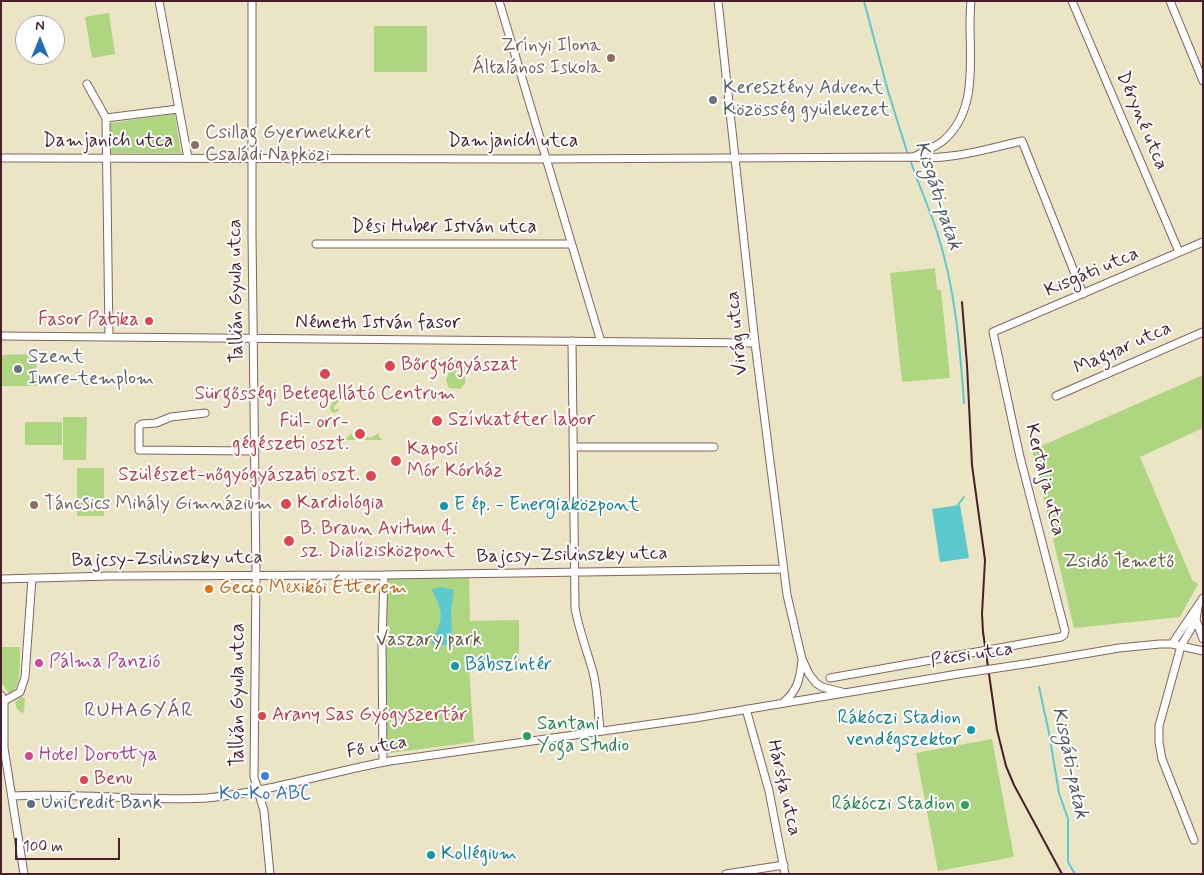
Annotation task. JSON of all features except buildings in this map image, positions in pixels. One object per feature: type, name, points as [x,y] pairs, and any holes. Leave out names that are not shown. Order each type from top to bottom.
[{"type":"street","points":[[159,1],[188,158]]},
{"type":"street","name":"Tallián Gyula utca","points":[[252,1],[256,575],[254,777],[263,804],[270,874]]},
{"type":"street","points":[[499,1],[601,342]]},
{"type":"street","name":"Virág utca","points":[[718,1],[755,343],[783,570],[802,659],[816,683],[822,687],[848,693]]},
{"type":"street","points":[[910,157],[943,141],[960,121],[965,109],[968,96],[971,1]]},
{"type":"street","name":"Déryné utca","points":[[1072,1],[1179,252]]},
{"type":"street","points":[[1170,1],[1203,81]]},
{"type":"street","points":[[87,84],[106,118],[109,338]]},
{"type":"street","points":[[106,118],[178,109]]},
{"type":"street","points":[[943,141],[950,156]]},
{"type":"street","name":"Damjanich utca","points":[[1,158],[926,158],[950,156],[1022,141],[1083,294]]},
{"type":"street","name":"Kisgáti utca","points":[[993,332],[1203,242]]},
{"type":"street","name":"Dési Huber István utca","points":[[316,244],[572,244]]},
{"type":"street","name":"Kertalja utca","points":[[830,678],[1064,635],[1065,631],[1020,457],[993,332]]},
{"type":"street","name":"Magyar utca","points":[[1056,396],[1203,332]]},
{"type":"street","name":"Németh István fasor","points":[[1,336],[755,343]]},
{"type":"street","points":[[572,341],[575,608],[580,634],[597,694],[600,731]]},
{"type":"street","points":[[205,413],[171,417],[156,423],[142,424],[139,426],[139,450],[255,450]]},
{"type":"street","points":[[573,447],[714,447]]},
{"type":"street","name":"Bajcsy-Zsilinszky utca","points":[[1,579],[783,570]]},
{"type":"street","points":[[383,762],[382,583],[384,575]]},
{"type":"street","points":[[24,874],[4,748],[3,698],[20,692],[25,677],[32,578]]},
{"type":"street","points":[[1172,644],[1203,598]]},
{"type":"street","points":[[1194,840],[1162,759],[1159,726],[1181,646],[1196,620],[1198,607]]},
{"type":"street","points":[[1196,620],[1203,639]]},
{"type":"street","name":"Pécsi utca","points":[[746,709],[1119,648],[1172,644],[1203,651]]},
{"type":"street","name":"Virág utca","points":[[783,704],[798,685],[802,659]]},
{"type":"street","name":"Fő utca","points":[[12,796],[59,795],[196,798],[233,794],[272,788],[383,762],[746,709]]},
{"type":"street","name":"Hársfa utca","points":[[746,709],[769,792],[785,874]]},
{"type":"street","points":[[263,804],[266,792],[272,788]]},
{"type":"street","points":[[726,874],[784,865]]},
{"type":"green space","points":[[109,13],[115,54],[92,58],[85,17]]},
{"type":"green space","points":[[374,26],[427,26],[427,72],[374,72]]},
{"type":"green space","points":[[175,114],[181,153],[111,153],[110,123]]},
{"type":"green space","points":[[935,268],[937,290],[941,290],[950,378],[902,382],[890,273]]},
{"type":"green space","points":[[36,354],[37,386],[1,386],[1,355]]},
{"type":"green space","points":[[465,360],[465,384],[460,389],[449,388],[446,380],[451,367],[451,361]]},
{"type":"green space","name":"Zsidó Temető","points":[[1203,375],[1203,428],[1140,457],[1192,580],[1198,584],[1180,617],[1074,628],[1032,450]]},
{"type":"green space","points":[[336,393],[339,396],[339,401],[333,408],[335,410],[338,408],[339,411],[334,413],[330,407],[335,399],[333,396],[332,400],[328,399],[328,395]]},
{"type":"green space","points":[[63,417],[87,417],[86,460],[63,460]]},
{"type":"green space","points":[[25,422],[62,422],[62,445],[25,445]]},
{"type":"green space","points":[[352,433],[352,436],[357,438],[364,433],[365,436],[370,438],[379,433],[379,437],[383,440],[345,440],[344,437],[348,437]]},
{"type":"green space","points":[[77,468],[104,468],[104,516],[77,516]]},
{"type":"green space","name":"Vaszary park","points":[[469,574],[470,621],[519,620],[519,661],[484,661],[469,665],[474,742],[383,754],[384,575]]},
{"type":"green space","points":[[1,647],[20,647],[19,679],[14,690],[10,693],[1,682]]},
{"type":"green space","points":[[21,697],[25,698],[24,712],[22,713],[17,709],[15,703]]},
{"type":"green space","name":"Rákóczi Stadion","points":[[992,739],[1014,857],[938,871],[916,753]]},
{"type":"water","points":[[960,505],[969,558],[940,562],[932,509]]},
{"type":"water","points":[[442,587],[454,590],[451,612],[452,638],[447,645],[431,644],[441,616],[439,605],[431,589]]},
{"type":"waterway","name":"Kisgáti-patak","points":[[864,1],[888,91],[908,155]]},
{"type":"waterway","name":"Kisgáti-patak","points":[[910,159],[937,232],[948,274],[958,338],[964,403]]},
{"type":"waterway","name":"Kisgáti-patak","points":[[958,505],[964,497]]},
{"type":"waterway","name":"Kisgáti-patak","points":[[1039,687],[1059,793],[1068,819],[1068,862],[1075,874]]},
{"type":"railway","points":[[962,302],[972,465],[985,560],[983,632],[997,730],[1006,766],[1014,785],[1062,874]]},
{"type":"place","name":"Zrínyi Ilona Általános Iskola","points":[[611,58]]},
{"type":"place","name":"Keresztény Advent Közösség gyülekezet","points":[[713,100]]},
{"type":"place","name":"Csillag Gyermekkert Családi Napközi","points":[[195,145]]},
{"type":"place","name":"Fasor Patika","points":[[149,321]]},
{"type":"place","name":"Bőrgyógyászat","points":[[390,366]]},
{"type":"place","name":"Szent Imre-templom","points":[[18,369]]},
{"type":"place","name":"Sürgősségi Betegellátó Centrum","points":[[325,374]]},
{"type":"place","name":"Szívkatéter labor","points":[[437,421]]},
{"type":"place","name":"Fül- orr- gégészeti oszt.","points":[[360,434]]},
{"type":"place","name":"Kaposi Mór Kórház","points":[[396,461]]},
{"type":"place","name":"Szülészet-nőgyógyászati oszt.","points":[[371,476]]},
{"type":"place","name":"Kardiológia","points":[[286,504]]},
{"type":"place","name":"Táncsics Mihály Gimnázium","points":[[34,505]]},
{"type":"place","name":"E ép. - Energiaközpont","points":[[444,506]]},
{"type":"place","name":"B. Braun Avitum 4. sz. Dialízisközpont","points":[[289,541]]},
{"type":"place","name":"Gecco Mexikói Étterem","points":[[209,589]]},
{"type":"place","name":"Pálma Panzió","points":[[39,663]]},
{"type":"place","name":"Bábszíntér","points":[[455,666]]},
{"type":"place","name":"Arany Sas Gyógyszertár","points":[[262,716]]},
{"type":"place","name":"Rákóczi Stadion vendégszektor","points":[[971,730]]},
{"type":"place","name":"Santani Yoga Studio","points":[[527,736]]},
{"type":"place","name":"Hotel Dorottya","points":[[29,756]]},
{"type":"place","name":"Ko-Ko ABC","points":[[265,776]]},
{"type":"place","name":"Benu","points":[[84,780]]},
{"type":"place","name":"UniCredit Bank","points":[[31,804]]},
{"type":"place","name":"Rákóczi Stadion","points":[[965,805]]},
{"type":"place","name":"Kollégium","points":[[431,855]]},
{"type":"district","name":"RUHAGYÁR","points":[[139,712]]}]
